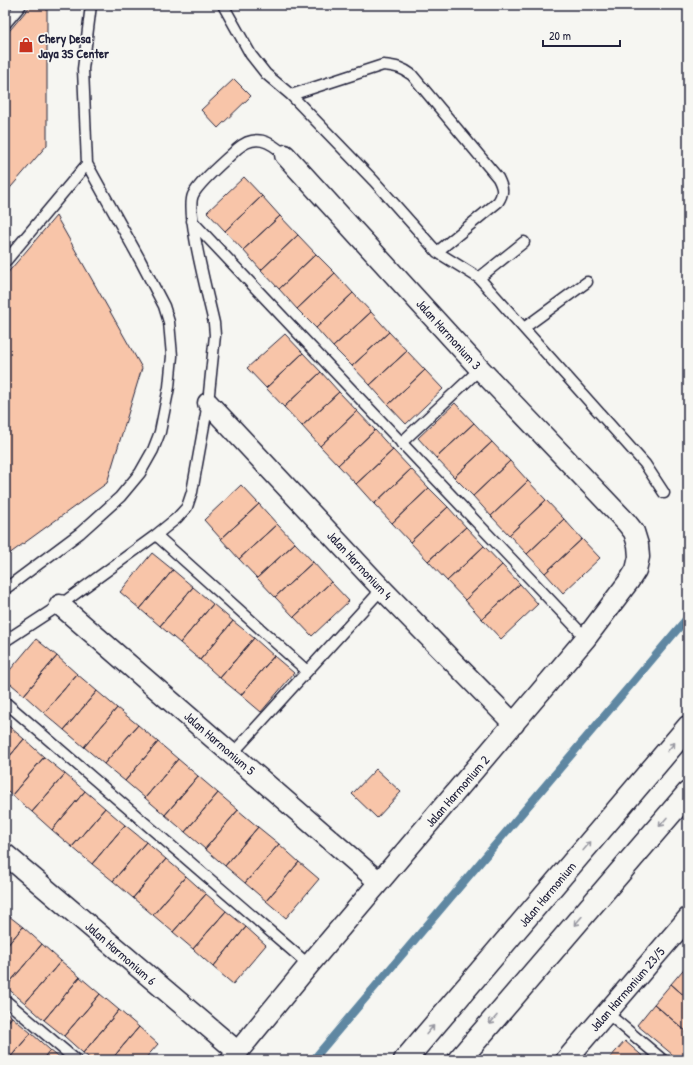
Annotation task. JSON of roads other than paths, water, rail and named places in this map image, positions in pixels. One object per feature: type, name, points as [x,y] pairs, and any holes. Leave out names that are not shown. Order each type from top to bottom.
[{"type":"main road","name":"Jalan Harmonium","points":[[405,1060],[688,728]]},
{"type":"main road","points":[[459,1060],[688,793]]},
{"type":"street","name":"Jalan Harmonium 3","points":[[285,155],[480,369],[615,511]]},
{"type":"street","name":"Jalan Harmonium 4","points":[[208,403],[382,589],[514,724]]},
{"type":"street","name":"Jalan Harmonium 2","points":[[235,1056],[309,965],[586,638],[629,581],[636,570],[639,557],[638,545],[634,532],[615,511]]},
{"type":"street","name":"Jalan Harmonium 5","points":[[60,605],[233,753],[379,882]]},
{"type":"street","name":"Jalan Harmonium 6","points":[[5,854],[235,1056]]},
{"type":"street","name":"Jalan Harmonium 23/5","points":[[566,1060],[688,918]]},
{"type":"lane","points":[[5,24],[21,5]]},
{"type":"lane","points":[[5,589],[80,533],[125,491],[140,473],[153,450],[160,432],[169,387],[172,356],[169,322],[164,306],[87,164],[83,69],[91,5]]},
{"type":"lane","points":[[223,5],[251,55],[266,74],[291,95],[368,175],[437,252],[478,278],[645,464],[664,493]]},
{"type":"lane","points":[[291,95],[384,65],[399,67],[412,75],[498,178],[503,187],[503,195],[498,202],[437,252]]},
{"type":"lane","points":[[5,641],[60,605],[156,535],[183,513],[191,500],[208,403],[215,335],[214,323],[192,221],[190,202],[195,191],[240,147],[248,142],[259,140],[269,142],[285,155]]},
{"type":"lane","points":[[5,262],[87,164]]},
{"type":"lane","points":[[192,221],[586,638]]},
{"type":"lane","points":[[478,278],[524,242]]},
{"type":"lane","points":[[524,328],[588,282]]},
{"type":"lane","points":[[402,443],[480,369]]},
{"type":"lane","points":[[156,535],[307,672]]},
{"type":"lane","points":[[233,753],[382,589]]},
{"type":"lane","points":[[5,702],[309,965]]},
{"type":"lane","points":[[5,1000],[76,1060]]},
{"type":"lane","points":[[606,1013],[663,1060]]},
{"type":"waterway","points":[[313,1060],[688,617]]},
{"type":"place","name":"Chery Desa Jaya 3S Center","points":[[26,45]]}]
